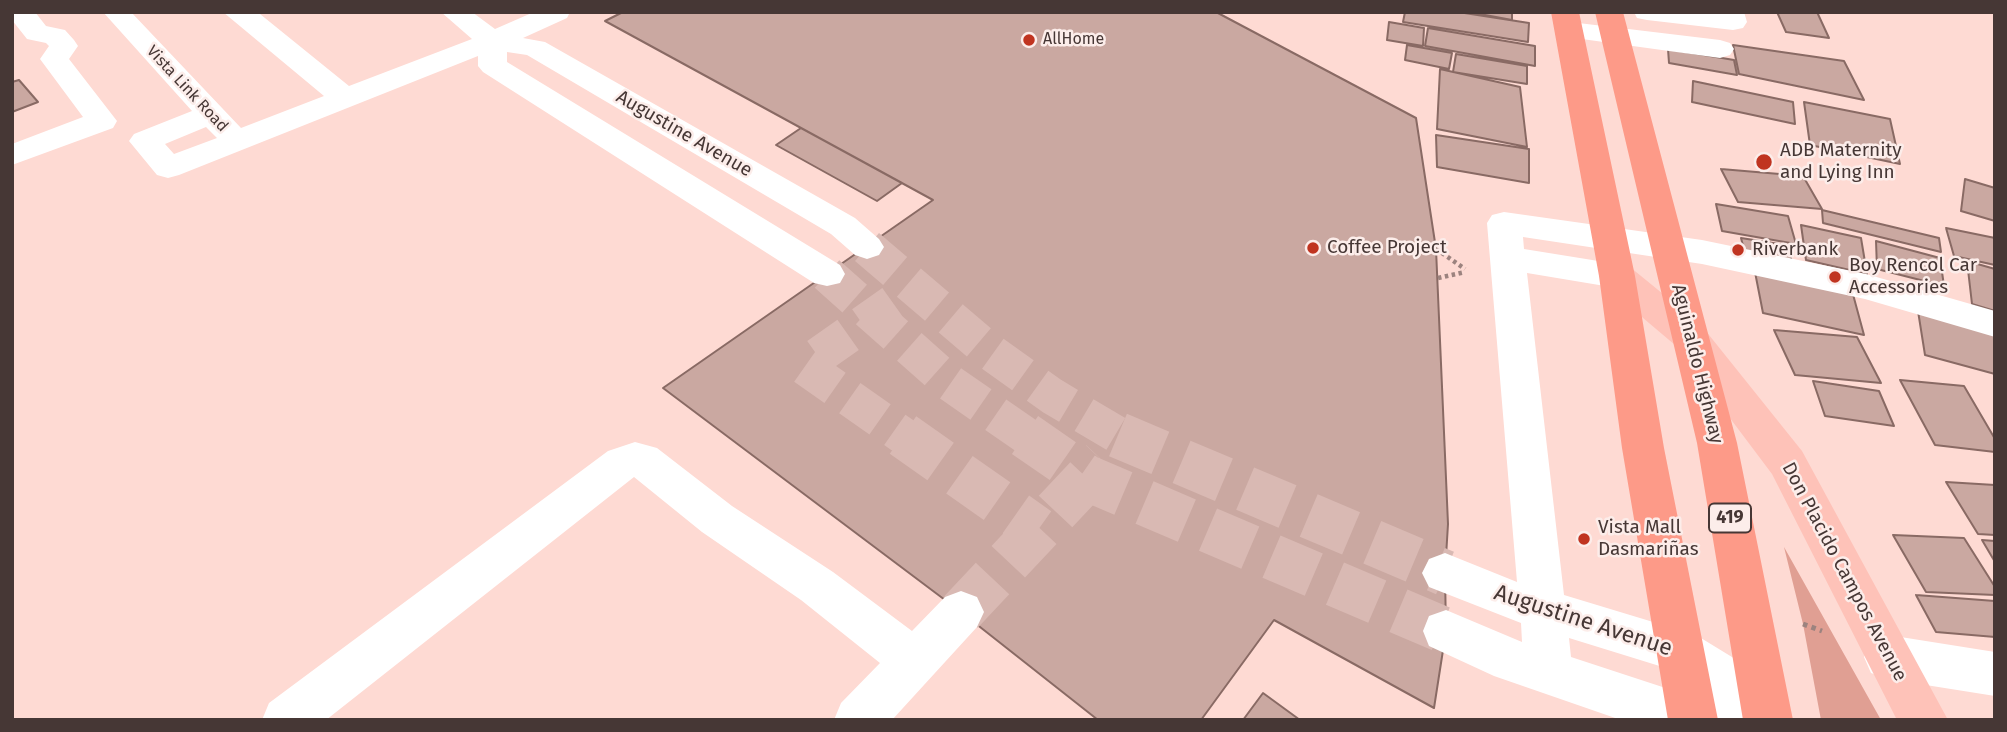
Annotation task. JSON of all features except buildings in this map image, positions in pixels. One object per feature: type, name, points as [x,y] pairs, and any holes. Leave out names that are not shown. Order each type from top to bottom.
[{"type":"highway","points":[[1567,21],[1617,276],[1693,720]]},
{"type":"highway","name":"Aguinaldo Highway","points":[[1612,23],[1717,443],[1766,712]]},
{"type":"main road","name":"Don Placido Campos Avenue","points":[[1617,276],[1688,335],[1787,463],[1923,720]]},
{"type":"street","name":"Vista Link Road","points":[[116,12],[236,141],[492,41],[557,12]]},
{"type":"street","points":[[236,12],[250,20],[345,99]]},
{"type":"street","name":"Augustine Avenue","points":[[454,12],[492,41],[535,48],[843,226],[867,247]]},
{"type":"street","points":[[1645,12],[1733,23],[1730,12]]},
{"type":"street","points":[[1567,21],[1612,23],[1720,48]]},
{"type":"street","points":[[28,23],[22,48],[30,59],[54,59],[95,112]]},
{"type":"street","points":[[492,41],[493,66],[827,274]]},
{"type":"street","points":[[12,135],[95,112]]},
{"type":"street","points":[[12,155],[95,112]]},
{"type":"street","points":[[211,114],[145,141],[168,168],[236,141]]},
{"type":"street","points":[[1549,673],[1504,223],[1670,247],[1866,287],[1995,324]]},
{"type":"street","points":[[1507,258],[1617,276]]},
{"type":"street","points":[[287,720],[623,463],[635,459],[642,460],[717,519],[817,586],[914,661]]},
{"type":"street","name":"Augustine Avenue","points":[[1445,573],[1504,598],[1679,650],[1766,712]]},
{"type":"street","points":[[859,720],[961,612]]},
{"type":"street","points":[[1446,631],[1511,660],[1693,720],[1766,712]]},
{"type":"street","points":[[1888,657],[1995,674]]},
{"type":"path","points":[[1436,249],[1469,271],[1438,278]]},
{"type":"shaded area","points":[[1784,547],[1881,720],[1821,720],[1803,624]]},
{"type":"tunnel","points":[[867,247],[989,351],[1052,396],[1121,437]]},
{"type":"tunnel","points":[[827,274],[875,316]]},
{"type":"tunnel","points":[[875,316],[893,303]]},
{"type":"tunnel","points":[[875,316],[950,383],[1028,437]]},
{"type":"tunnel","points":[[875,316],[804,366],[905,437]]},
{"type":"tunnel","points":[[903,435],[1038,530]]},
{"type":"tunnel","points":[[1025,435],[1087,478]]},
{"type":"tunnel","points":[[1118,435],[1445,573]]},
{"type":"tunnel","points":[[1087,478],[1103,461]]},
{"type":"tunnel","points":[[961,612],[1087,478]]},
{"type":"tunnel","points":[[1087,478],[1446,631]]},
{"type":"place","name":"AllHome","points":[[1029,40]]},
{"type":"place","name":"ADB Maternity and Lying Inn","points":[[1764,162]]},
{"type":"place","name":"Coffee Project","points":[[1313,248]]},
{"type":"place","name":"Riverbank","points":[[1738,250]]},
{"type":"place","name":"Boy Rencol Car Accessories","points":[[1835,277]]},
{"type":"place","name":"Vista Mall Dasmariñas","points":[[1584,539]]}]
